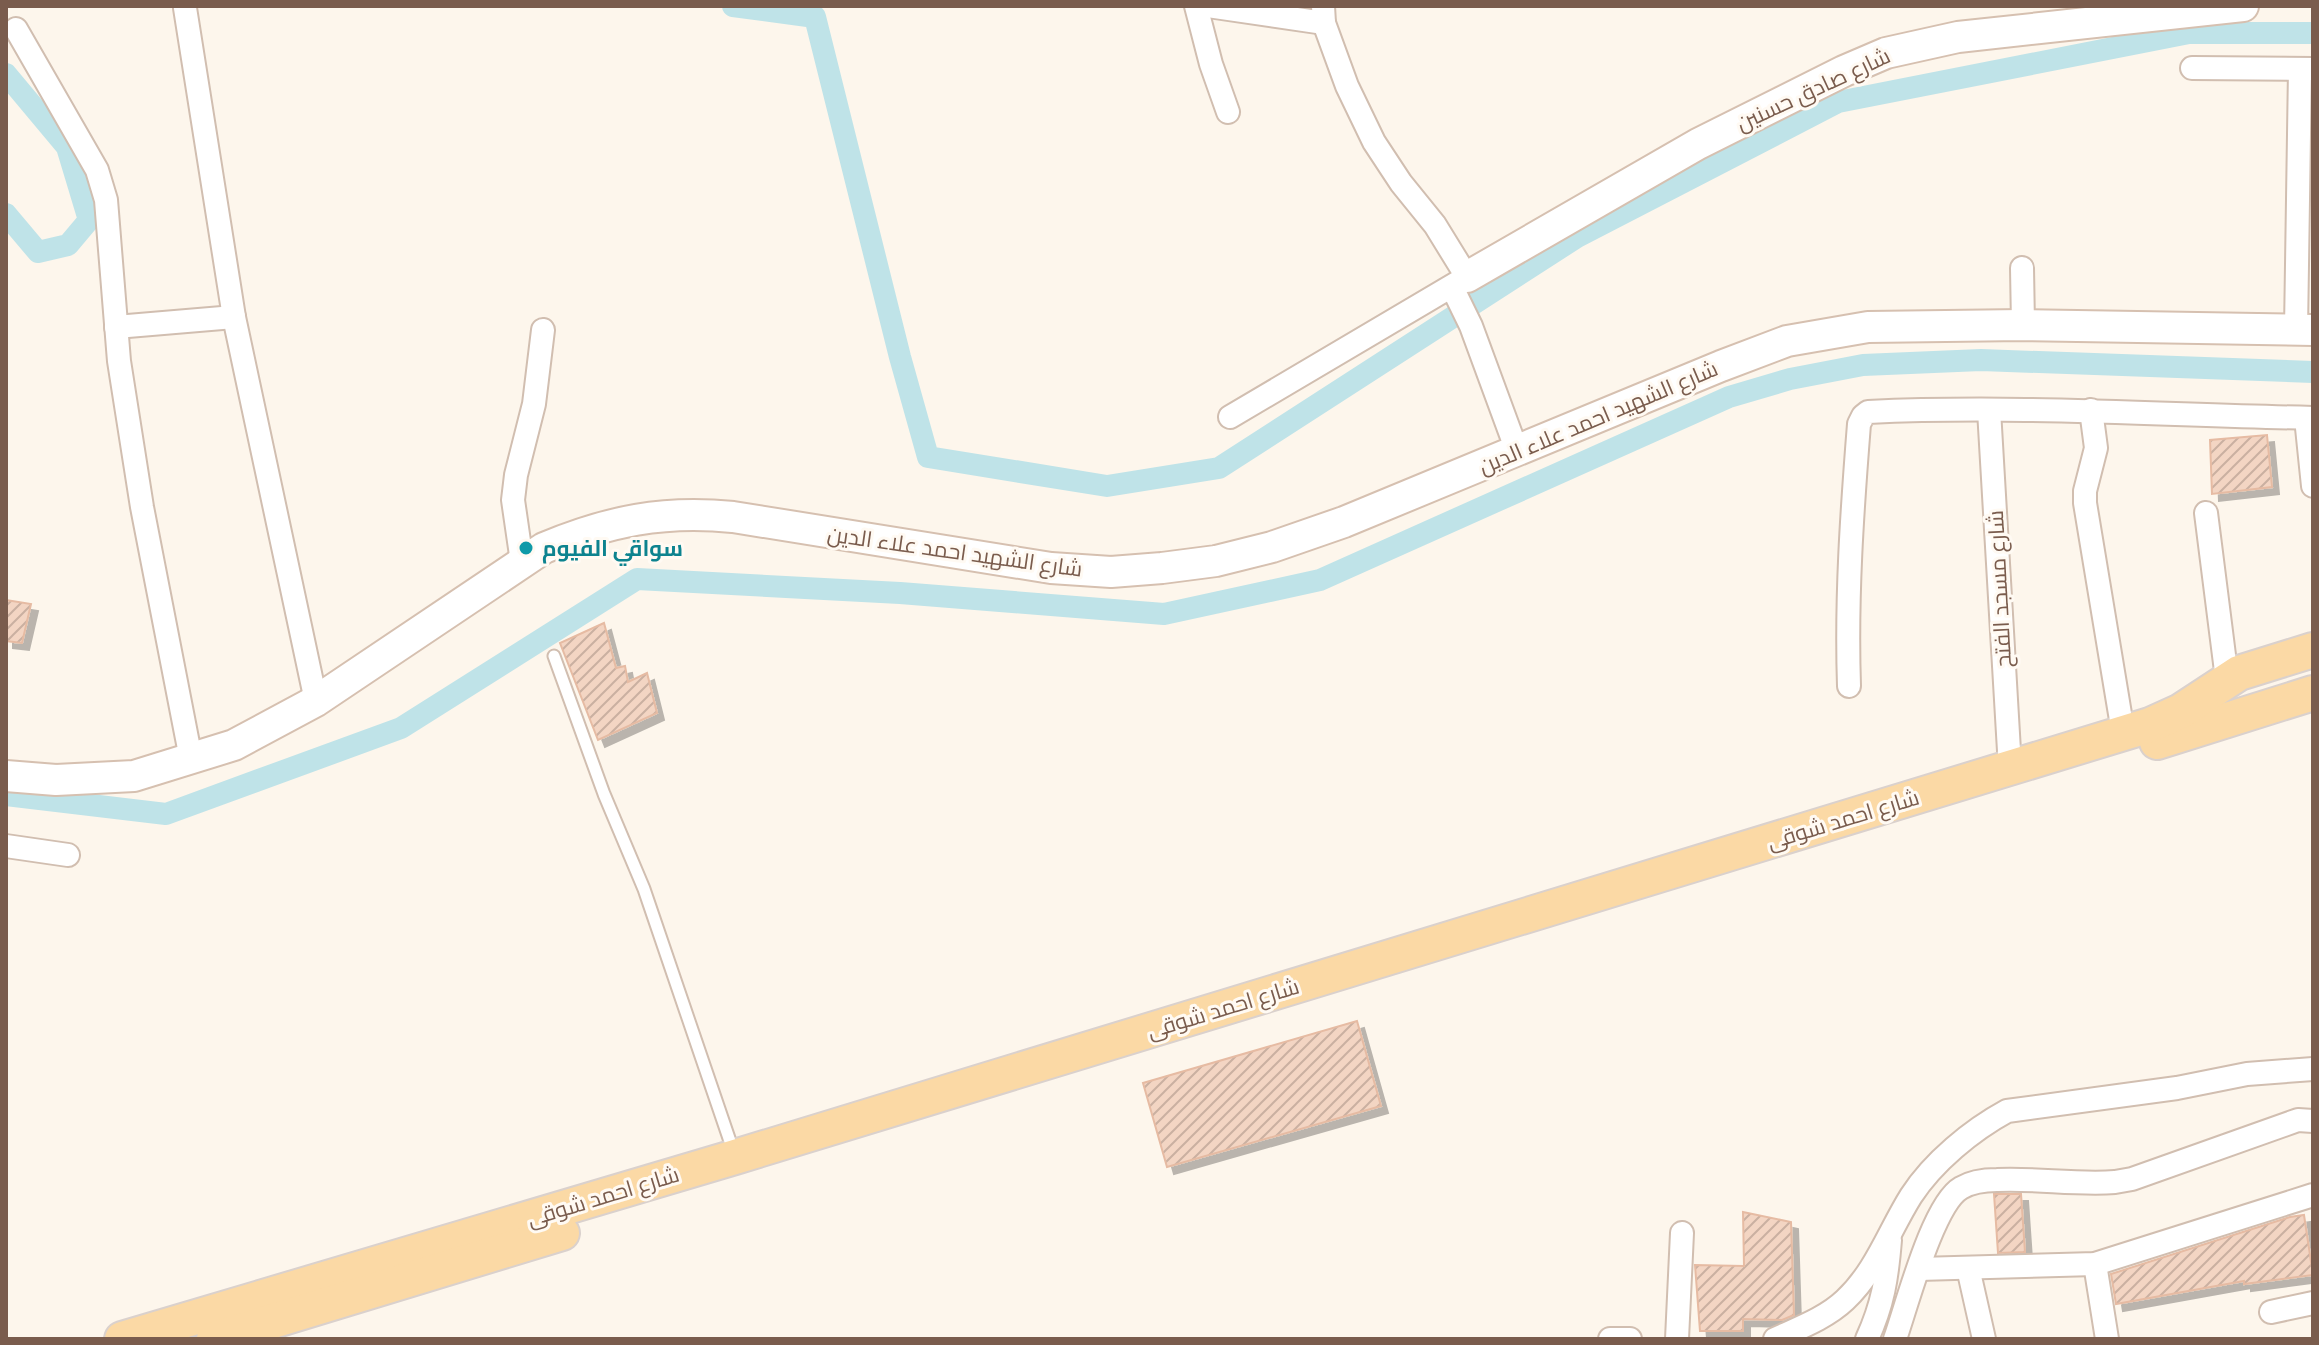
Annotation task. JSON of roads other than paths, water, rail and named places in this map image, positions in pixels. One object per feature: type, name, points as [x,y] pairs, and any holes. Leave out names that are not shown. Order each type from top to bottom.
[{"type":"main road","name":"شارع صادق حسنين","points":[[1459,288],[1698,144],[1886,53],[1958,37],[2243,6]]},
{"type":"main road","name":"شارع الشهيد احمد علاء الدين","points":[[6,776],[56,780],[134,776],[234,745],[316,701],[544,548],[620,522],[661,515],[698,514],[1051,568],[1111,572],[1162,568],[1216,561],[1308,536],[1787,341],[1868,327],[2023,325],[2304,330]]},
{"type":"main road","name":"شارع احمد شوقى","points":[[122,1339],[735,1157],[2010,768],[2181,711],[2240,674],[2313,650]]},
{"type":"main road","points":[[2240,674],[2264,707]]},
{"type":"main road","name":"شارع احمد شوقى","points":[[214,1339],[2313,693]]},
{"type":"street","points":[[1196,6],[1211,64],[1228,112]]},
{"type":"street","points":[[1208,6],[1324,14],[1347,86],[1374,142],[1401,183],[1435,225],[1517,451]]},
{"type":"street","points":[[185,8],[234,317],[316,701]]},
{"type":"street","points":[[16,29],[97,170],[106,200],[119,361],[142,507],[191,759]]},
{"type":"street","points":[[2192,68],[2306,69],[2304,330]]},
{"type":"street","points":[[2022,268],[2023,325]]},
{"type":"street","points":[[1230,417],[1459,288]]},
{"type":"street","points":[[116,327],[234,317]]},
{"type":"street","points":[[522,562],[513,500],[516,475],[534,404],[543,330]]},
{"type":"street","points":[[1849,686],[1849,538],[1859,424],[1868,412],[1925,409],[2091,410],[2310,418],[2313,486]]},
{"type":"street","name":"شارع مسجد الفتح","points":[[1989,410],[2010,768]]},
{"type":"street","points":[[2091,410],[2096,448],[2085,503],[2123,732]]},
{"type":"street","points":[[2206,513],[2240,674]]},
{"type":"street","points":[[6,846],[68,855]]},
{"type":"street","points":[[1775,1339],[1814,1322],[1843,1302],[1867,1275],[1912,1196],[1927,1176],[1989,1121],[2007,1111],[2177,1088],[2247,1074],[2313,1069]]},
{"type":"street","points":[[1895,1339],[1944,1205],[1960,1188],[1998,1180],[2115,1182],[2132,1179],[2298,1120],[2313,1121]]},
{"type":"street","points":[[1919,1269],[2095,1264],[2313,1195]]},
{"type":"street","points":[[1677,1339],[1682,1233]]},
{"type":"street","points":[[1867,1339],[1882,1305],[1891,1235]]},
{"type":"street","points":[[2095,1264],[2107,1339]]},
{"type":"street","points":[[1968,1268],[1984,1339]]},
{"type":"street","points":[[2271,1312],[2313,1303]]},
{"type":"street","points":[[1610,1339],[1630,1339]]},
{"type":"lane","points":[[554,656],[604,794],[644,889],[735,1157]]},
{"type":"waterway","points":[[733,6],[815,17],[928,457],[1107,486],[1219,468],[1577,237],[1838,102],[2189,33],[2313,33]]},
{"type":"waterway","points":[[6,74],[67,147],[89,220],[68,245],[38,252],[6,214]]},
{"type":"waterway","points":[[6,795],[166,814],[401,728],[637,579],[900,593],[1164,614],[1320,580],[1729,397],[1790,379],[1863,365],[1981,360],[2313,372]]},
{"type":"place","name":"سواقي الفيوم","points":[[526,548]]}]
